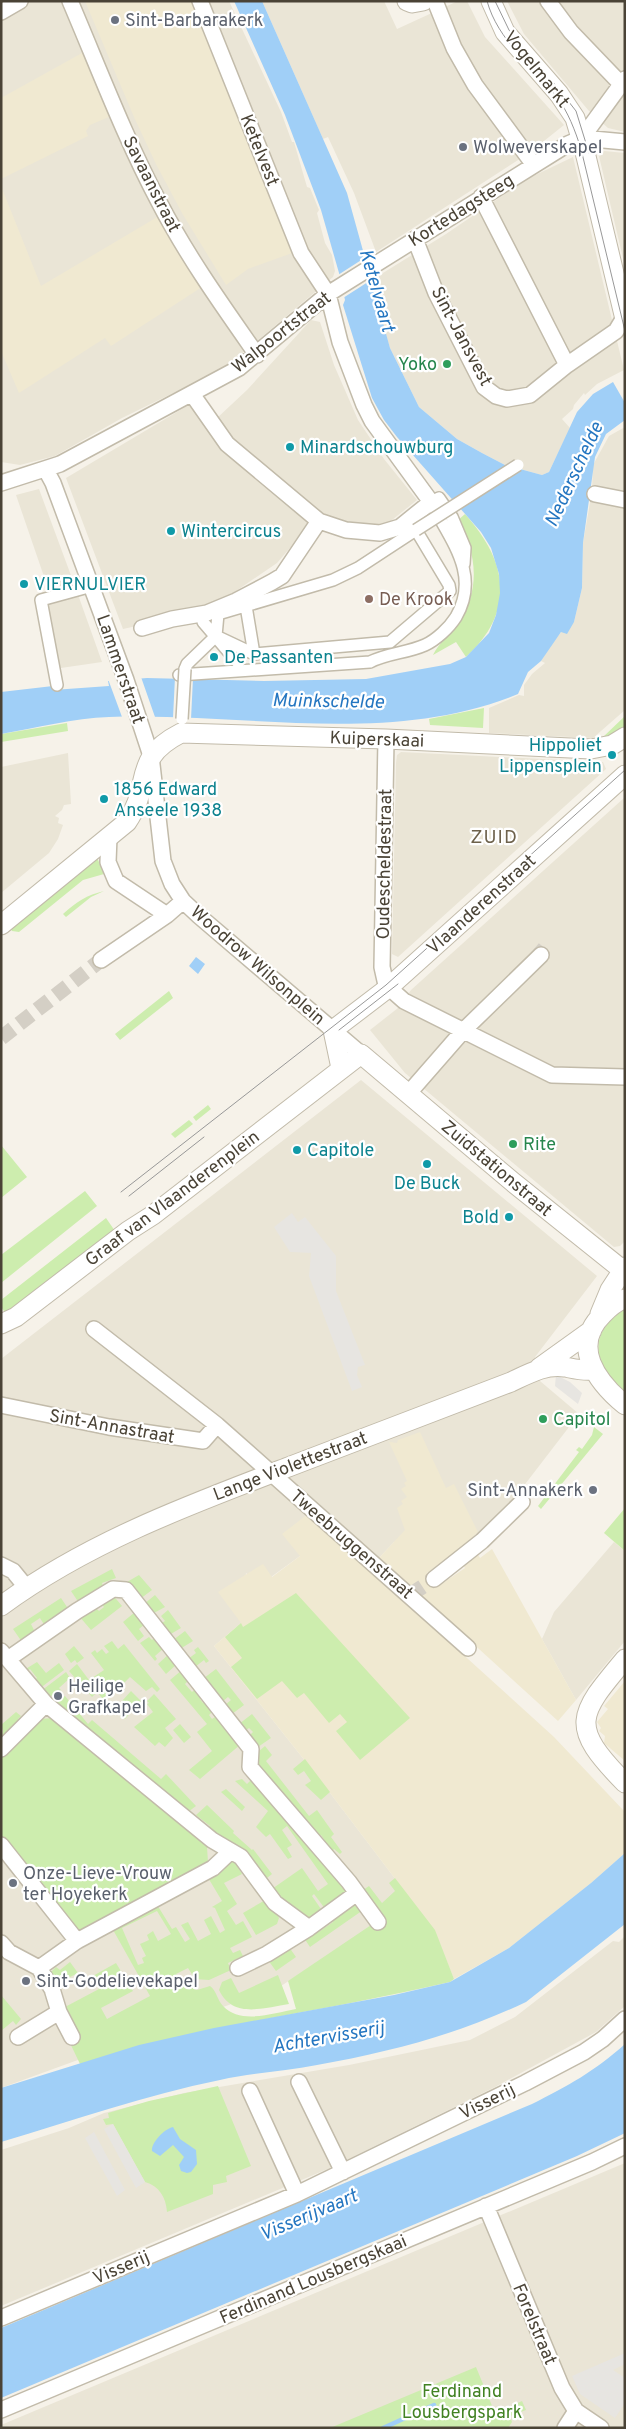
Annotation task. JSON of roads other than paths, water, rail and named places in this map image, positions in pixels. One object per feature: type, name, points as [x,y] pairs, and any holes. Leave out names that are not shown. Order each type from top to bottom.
[{"type":"street","points":[[1,12],[20,1]]},
{"type":"street","name":"Savaanstraat","points":[[70,1],[130,144],[159,203],[214,294],[257,355]]},
{"type":"street","name":"Ketelvest","points":[[200,1],[301,253],[334,290],[340,342],[368,413],[431,502]]},
{"type":"street","points":[[407,1],[412,3],[424,1]]},
{"type":"street","points":[[434,1],[454,48],[474,85],[534,164]]},
{"type":"street","name":"Vogelmarkt","points":[[491,1],[505,32],[567,105],[575,118],[582,138],[624,317]]},
{"type":"street","points":[[548,1],[571,32],[623,82],[582,138]]},
{"type":"street","points":[[582,138],[625,142]]},
{"type":"street","name":"Kortedagsteeg","points":[[368,270],[534,164],[582,138]]},
{"type":"street","points":[[481,197],[528,286],[562,359],[567,365]]},
{"type":"street","name":"Sint-Jansvest","points":[[415,239],[436,293],[484,387],[496,396],[520,399],[541,388],[567,365],[616,331],[624,317]]},
{"type":"street","name":"Walpoortstraat","points":[[1,483],[46,470],[239,368],[334,290],[368,270]]},
{"type":"street","points":[[182,672],[370,662],[383,655],[411,651],[428,644],[453,622],[466,595],[464,564],[431,502],[400,527],[380,533],[346,530],[319,521],[227,444],[192,394]]},
{"type":"street","points":[[1,925],[127,822],[134,811],[144,773],[151,756],[181,726],[182,672],[187,664],[216,636],[218,614],[252,610],[333,580],[344,573],[358,568],[518,465]]},
{"type":"street","name":"Lammerstraat","points":[[46,470],[53,483],[92,586],[151,756]]},
{"type":"street","points":[[595,494],[625,500]]},
{"type":"street","points":[[142,628],[172,619],[207,612],[236,601],[282,576],[319,521]]},
{"type":"street","points":[[216,636],[254,654],[390,642],[450,590],[449,585],[416,530]]},
{"type":"street","points":[[331,574],[344,573]]},
{"type":"street","points":[[57,685],[40,600],[92,586]]},
{"type":"street","points":[[252,610],[254,654]]},
{"type":"street","points":[[203,622],[238,663]]},
{"type":"street","name":"Kuiperskaai","points":[[181,726],[590,749],[618,741]]},
{"type":"street","name":"Oudescheldestraat","points":[[386,739],[382,967],[388,988]]},
{"type":"street","name":"Woodrow Wilsonplein","points":[[151,756],[163,861],[172,884],[183,901],[333,1030]]},
{"type":"street","name":"Vlaanderenstraat","points":[[333,1030],[388,988],[625,774]]},
{"type":"street","name":"Woodrow Wilsonplein","points":[[109,836],[108,862],[116,881],[167,915]]},
{"type":"street","name":"Woodrow Wilsonplein","points":[[101,960],[167,915],[183,901]]},
{"type":"street","points":[[408,1094],[463,1031],[540,955]]},
{"type":"street","points":[[388,988],[404,1001],[552,1075],[625,1077]]},
{"type":"street","points":[[333,1030],[341,1068]]},
{"type":"street","name":"Zuidstationstraat","points":[[333,1030],[514,1183],[624,1269],[610,1290],[588,1343],[588,1356],[593,1370]]},
{"type":"street","name":"Graaf van Vlaanderenplein","points":[[1,1324],[16,1317],[128,1230],[153,1215],[361,1054]]},
{"type":"street","points":[[536,1370],[595,1324],[608,1308],[625,1299]]},
{"type":"street","name":"Tweebruggenstraat","points":[[94,1329],[217,1425],[468,1648]]},
{"type":"street","name":"Lange Violettestraat","points":[[1,1606],[26,1587],[113,1538],[271,1474],[511,1382],[536,1370],[554,1366],[578,1371],[593,1370]]},
{"type":"street","points":[[593,1370],[602,1384],[625,1405]]},
{"type":"street","name":"Sint-Annastraat","points":[[1,1405],[109,1427],[203,1441],[217,1425]]},
{"type":"street","points":[[434,1579],[482,1541],[522,1502]]},
{"type":"street","points":[[1,1565],[13,1571],[26,1587]]},
{"type":"street","points":[[309,1928],[275,1903],[241,1856],[212,1840],[46,1704],[5,1655],[113,1589],[126,1590],[251,1749],[250,1767],[357,1893],[378,1922]]},
{"type":"street","points":[[625,1659],[596,1693],[586,1710],[586,1724],[594,1750],[625,1782]]},
{"type":"street","points":[[1,1749],[46,1704]]},
{"type":"street","points":[[1,1845],[77,1941]]},
{"type":"street","points":[[40,1968],[77,1941],[213,1868],[230,1851]]},
{"type":"street","points":[[238,1968],[268,1954],[309,1928],[357,1893]]},
{"type":"street","points":[[1,1943],[9,1952],[40,1968],[52,1989],[59,2012],[72,2037]]},
{"type":"street","points":[[18,2037],[59,2012]]},
{"type":"street","name":"Visserij","points":[[1,2318],[297,2194],[344,2172],[584,2052],[603,2039],[625,2019]]},
{"type":"street","points":[[299,2082],[344,2172]]},
{"type":"street","points":[[250,2091],[297,2194]]},
{"type":"street","name":"Ferdinand Lousbergskaai","points":[[1,2410],[592,2162],[625,2146]]},
{"type":"street","name":"Forelstraat","points":[[486,2206],[562,2388],[576,2411],[601,2428]]},
{"type":"street","points":[[565,2428],[576,2411]]},
{"type":"water","points":[[234,1],[262,1],[347,193],[390,348],[419,407],[457,439],[482,453],[505,465],[542,475],[549,472],[577,412],[593,394],[613,382],[625,403],[625,420],[606,434],[595,457],[583,543],[582,588],[574,622],[567,634],[561,632],[541,661],[528,672],[518,694],[469,710],[418,719],[316,724],[160,717],[109,717],[69,721],[1,734],[1,692],[53,686],[53,690],[109,686],[108,681],[147,678],[264,681],[366,679],[450,664],[466,657],[489,633],[496,615],[500,593],[499,574],[491,548],[481,532],[397,437],[384,420],[372,398],[343,305],[345,300],[339,273],[321,210],[285,115]]},
{"type":"water","points":[[196,957],[205,964],[198,974],[189,966]]},
{"type":"water","name":"Achtervisserij","points":[[625,1853],[625,1924],[526,2002],[450,2033],[398,2048],[317,2065],[192,2086],[110,2108],[1,2142],[1,2088],[139,2045],[214,2028],[394,1995],[450,1982],[509,1948],[591,1883]]},
{"type":"water","name":"Visserijvaart","points":[[625,2044],[625,2133],[577,2156],[1,2398],[1,2328],[532,2104],[581,2077]]},
{"type":"water","points":[[173,2127],[180,2139],[196,2150],[197,2164],[191,2172],[181,2171],[179,2165],[184,2157],[173,2145],[160,2156],[152,2151],[159,2137],[166,2130]]},
{"type":"waterway","points":[[383,2428],[434,2405]]},
{"type":"tunnel","points":[[534,949],[541,955],[549,950]]},
{"type":"tunnel","points":[[1,1038],[101,960]]},
{"type":"tunnel","points":[[410,1595],[434,1579]]},
{"type":"tram line","points":[[487,1],[492,15],[507,41],[557,97],[574,128],[581,149],[625,331]]},
{"type":"tram line","points":[[495,1],[509,30],[525,51]]},
{"type":"tram line","points":[[554,83],[576,111],[589,153]]},
{"type":"tram line","points":[[121,1192],[386,985],[625,770]]},
{"type":"tram line","points":[[339,1030],[398,984]]},
{"type":"tram line","points":[[129,1196],[204,1137]]},
{"type":"place","name":"Sint-Barbarakerk","points":[[115,20]]},
{"type":"place","name":"Wolweverskapel","points":[[463,147]]},
{"type":"place","name":"Yoko","points":[[447,364]]},
{"type":"place","name":"Minardschouwburg","points":[[290,447]]},
{"type":"place","name":"Wintercircus","points":[[171,531]]},
{"type":"place","name":"VIERNULVIER","points":[[24,584]]},
{"type":"place","name":"De Krook","points":[[369,599]]},
{"type":"place","name":"De Passanten","points":[[214,657]]},
{"type":"place","name":"Hippoliet Lippensplein","points":[[612,755]]},
{"type":"place","name":"1856 Edward Anseele 1938","points":[[104,799]]},
{"type":"place","name":"Rite","points":[[513,1144]]},
{"type":"place","name":"Capitole","points":[[297,1150]]},
{"type":"place","name":"De Buck","points":[[427,1164]]},
{"type":"place","name":"Bold","points":[[509,1217]]},
{"type":"place","name":"Capitol","points":[[543,1419]]},
{"type":"place","name":"Sint-Annakerk","points":[[593,1490]]},
{"type":"place","name":"Heilige Grafkapel","points":[[58,1696]]},
{"type":"place","name":"Onze-Lieve-Vrouw ter Hoyekerk","points":[[13,1883]]},
{"type":"place","name":"Sint-Godelievekapel","points":[[26,1981]]},
{"type":"district","name":"ZUID","points":[[494,836]]},
{"type":"water label","name":"Ketelvaart","points":[[378,290]]},
{"type":"water label","name":"Nederschelde","points":[[573,474]]},
{"type":"water label","name":"Muinkschelde","points":[[328,700]]},
{"type":"park label","name":"Ferdinand Lousbergspark","points":[[462,2401]]}]
